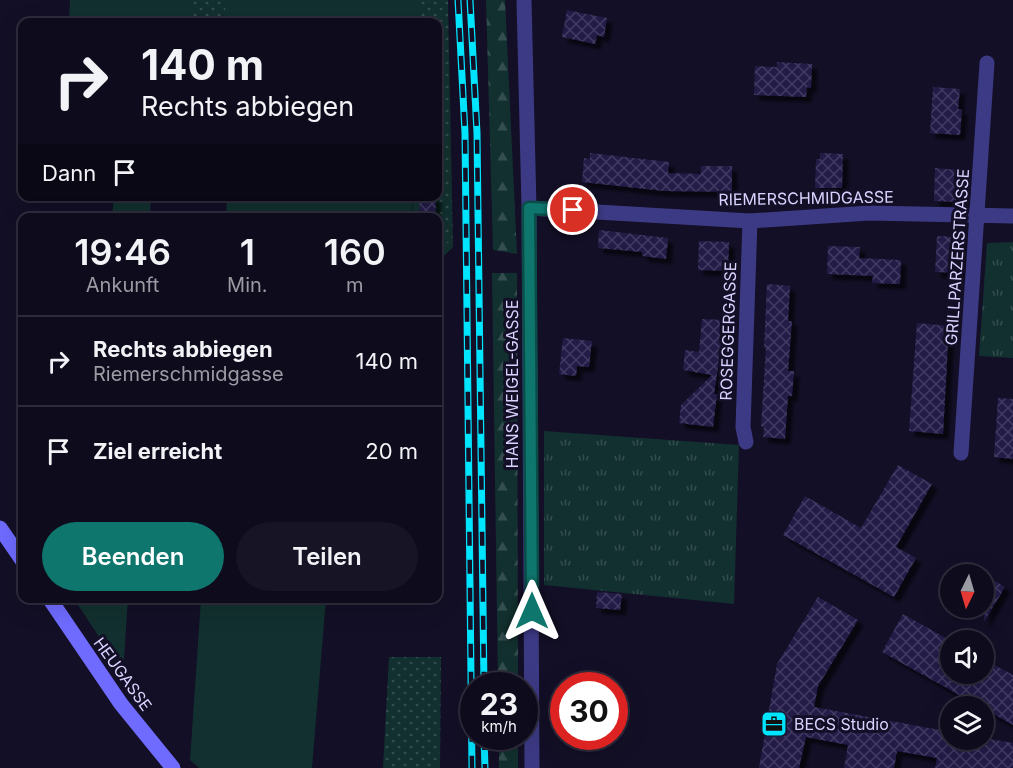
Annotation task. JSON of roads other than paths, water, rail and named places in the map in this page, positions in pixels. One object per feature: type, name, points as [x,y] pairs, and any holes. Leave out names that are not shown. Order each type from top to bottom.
[{"type":"street","name":"HANS WEIGEL-GASSE","points":[[524,0],[529,208],[532,768]]},
{"type":"street","name":"GRILLPARZERSTRASSE","points":[[961,453],[987,63]]},
{"type":"street","name":"RIEMERSCHMIDGASSE","points":[[529,208],[750,220],[869,213],[1013,216]]},
{"type":"street","name":"ROSEGGERGASSE","points":[[746,442],[743,427],[750,220]]},
{"type":"street","points":[[0,528],[18,554]]},
{"type":"street","name":"HEUGASSE","points":[[52,603],[121,704],[172,768]]},
{"type":"railway","points":[[458,0],[465,133],[472,768]]},
{"type":"railway","points":[[470,0],[477,133],[484,672]]},
{"type":"railway","points":[[484,750],[485,768]]},
{"type":"place","name":"BECS Studio","points":[[774,724]]}]
